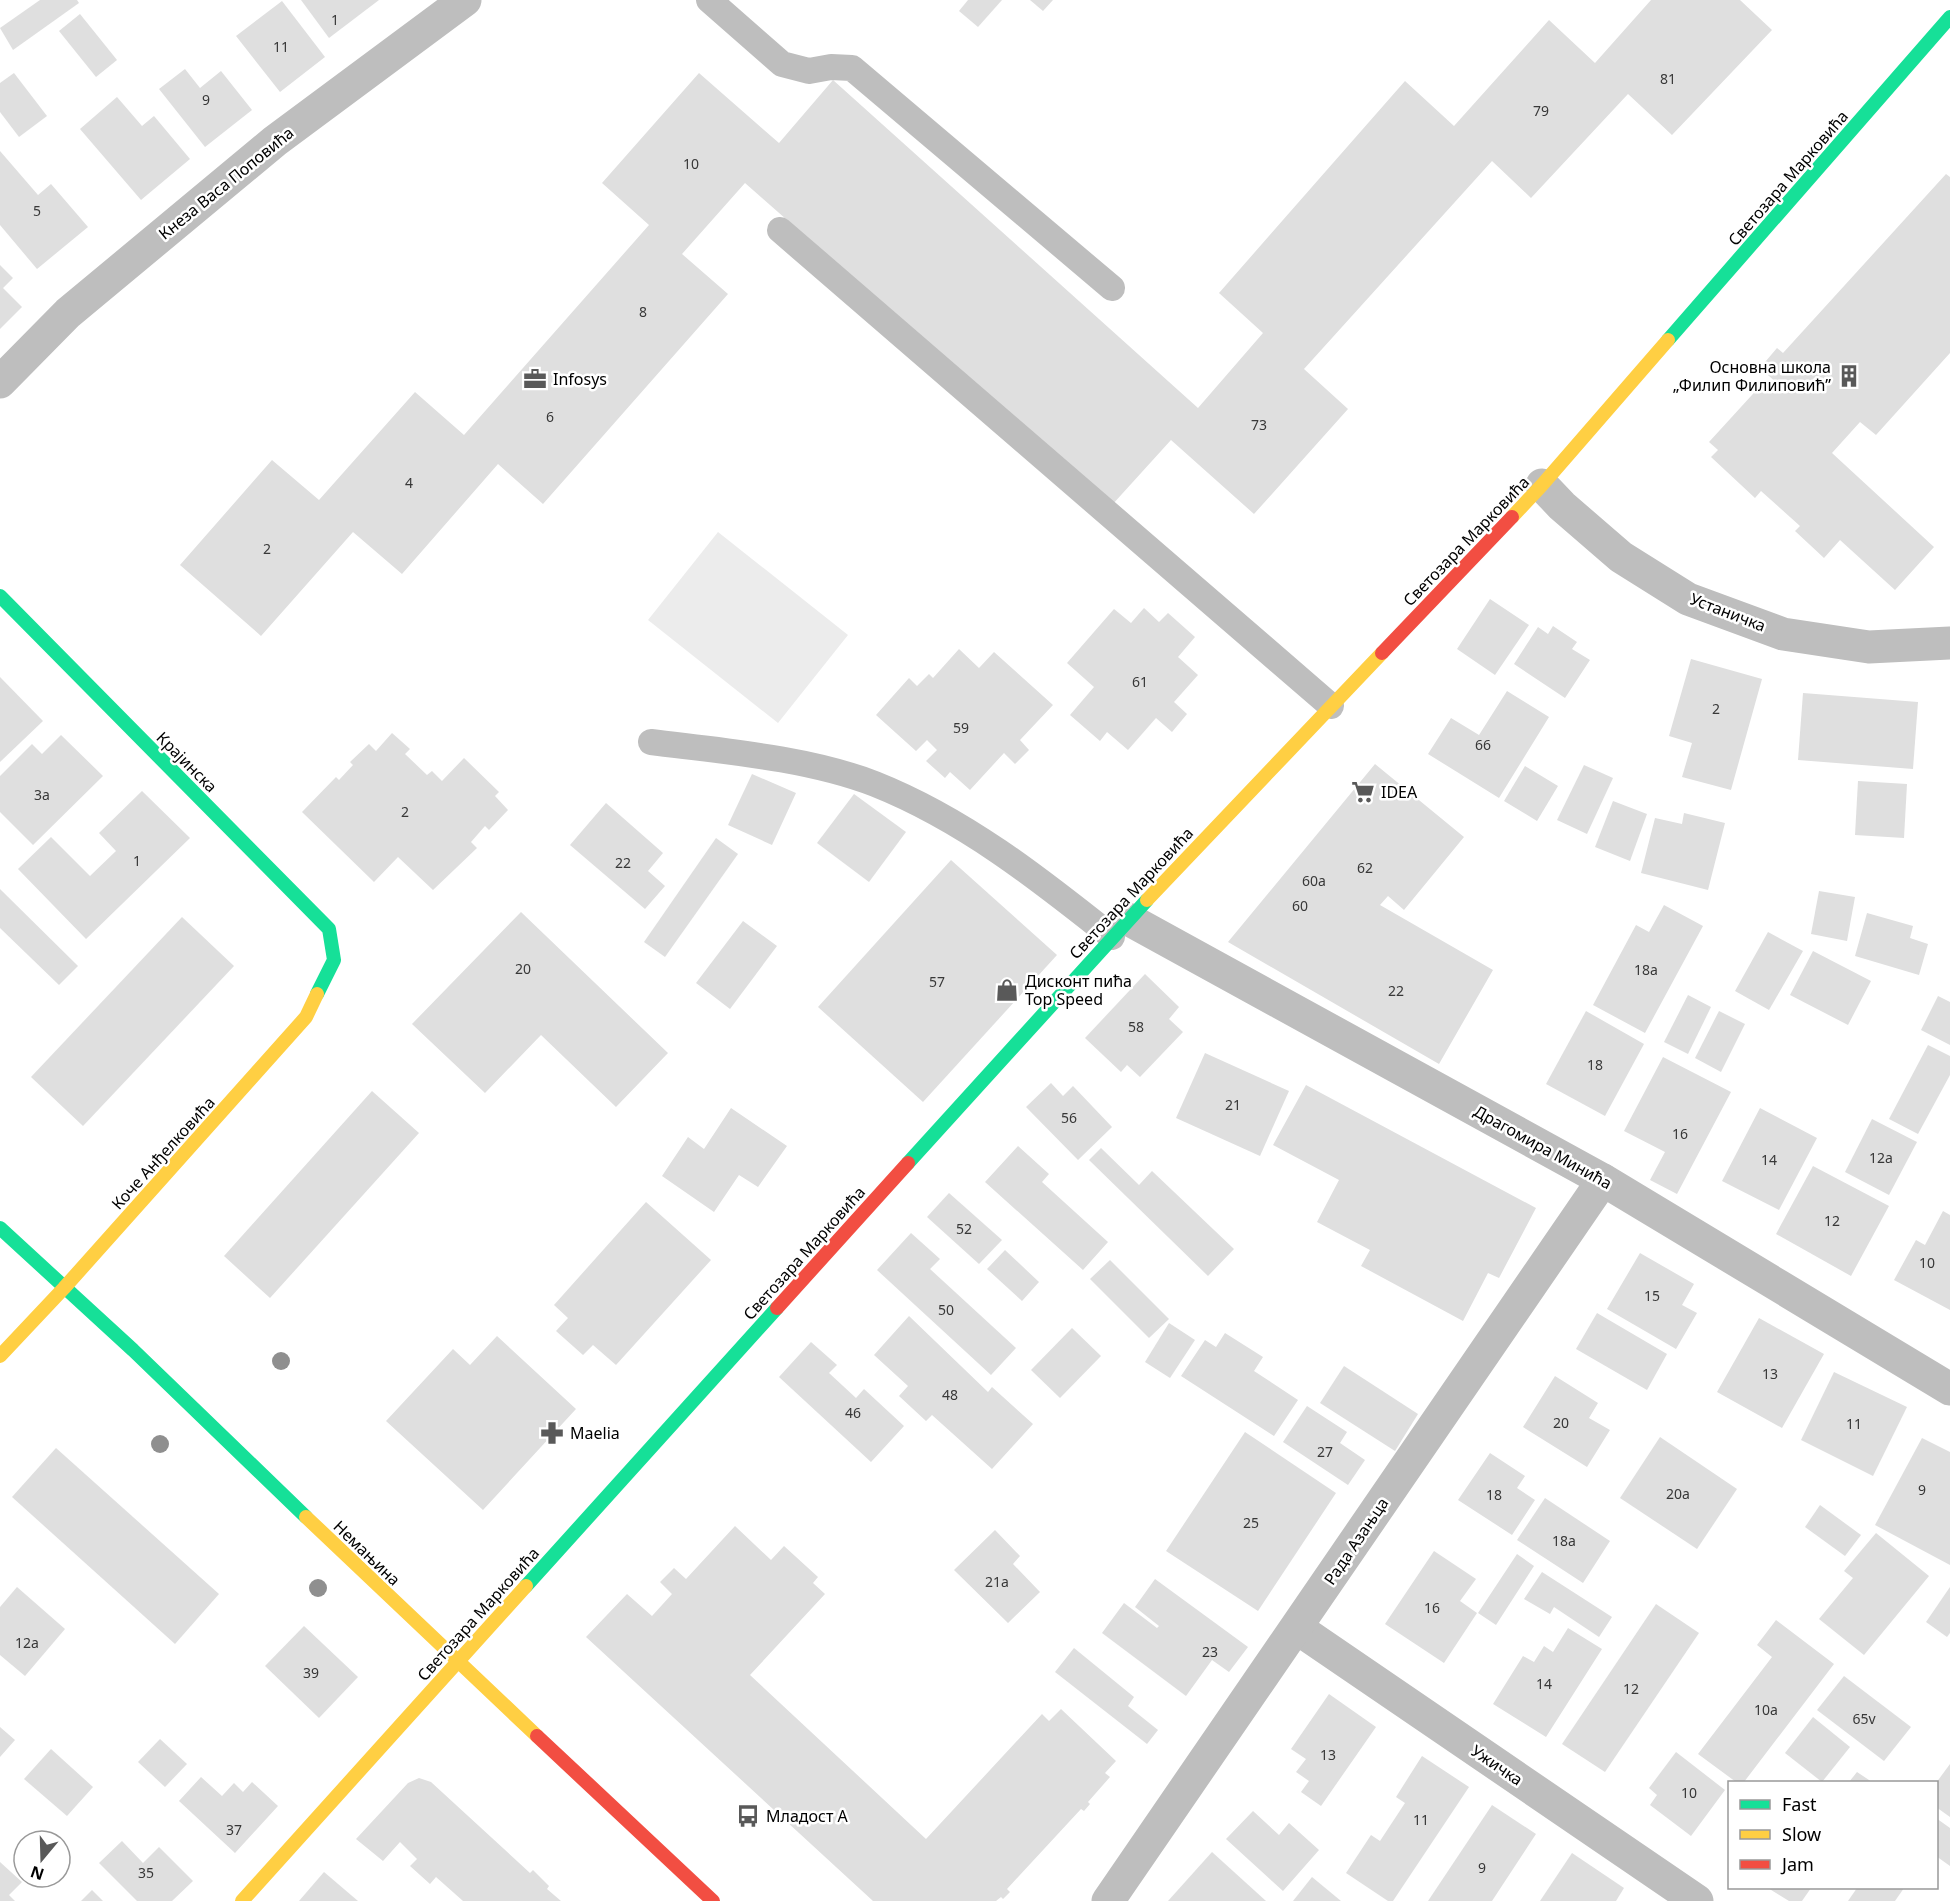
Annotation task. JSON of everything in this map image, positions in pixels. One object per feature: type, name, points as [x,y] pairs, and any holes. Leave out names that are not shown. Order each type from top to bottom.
[{"type":"street","name":"Кнеза Васа Поповића","points":[[0,382],[68,313],[275,141],[465,0]]},
{"type":"street","name":"Светозара Марковића","points":[[242,1901],[1120,928],[1542,485],[1950,16]]},
{"type":"street","name":"Устаничка","points":[[1542,485],[1562,506],[1621,557],[1688,599],[1783,634],[1869,647],[1950,643]]},
{"type":"street","name":"Крајинска","points":[[0,596],[329,929],[334,960]]},
{"type":"street","name":"Драгомира Минића","points":[[1120,928],[1603,1180],[1950,1389]]},
{"type":"street","name":"Коче Анђелковића","points":[[0,1356],[64,1288],[306,1017],[334,960]]},
{"type":"street","name":"Рада Азањца","points":[[1108,1901],[1603,1180]]},
{"type":"street","name":"Немањина","points":[[0,1228],[133,1350],[458,1662],[713,1901]]},
{"type":"street","name":"Ужичка","points":[[1297,1628],[1697,1901]]},
{"type":"lane","points":[[709,0],[782,64],[809,72],[831,68],[852,68],[1112,288]]},
{"type":"lane","points":[[780,230],[1331,706]]},
{"type":"lane","points":[[651,742],[809,765],[873,784],[921,806],[990,845],[1049,887],[1120,928]]},
{"type":"shaded area","points":[[718,532],[848,635],[778,723],[648,620]]},
{"type":"building","points":[[40,0],[77,0],[79,3],[13,50],[0,28]]},
{"type":"building","points":[[301,0],[379,0],[329,38]]},
{"type":"building","points":[[968,0],[1002,0],[978,27],[959,11]]},
{"type":"building","points":[[1030,0],[1053,0],[1043,11]]},
{"type":"building","points":[[1651,0],[1740,0],[1772,30],[1672,135],[1628,94],[1531,198],[1492,161],[1304,369],[1348,409],[1254,514],[1171,440],[1112,505],[745,183],[682,254],[728,294],[543,504],[498,464],[402,574],[353,532],[261,636],[180,565],[272,460],[319,500],[415,392],[464,435],[649,225],[602,183],[699,73],[779,143],[833,80],[1198,408],[1263,333],[1219,293],[1405,81],[1454,126],[1549,20],[1595,63]]},
{"type":"building","points":[[282,1],[325,57],[280,92],[236,36]]},
{"type":"building","points":[[80,14],[117,60],[96,77],[59,31]]},
{"type":"building","points":[[185,69],[200,88],[221,71],[252,110],[205,147],[159,89]]},
{"type":"building","points":[[14,73],[47,116],[19,137],[0,112],[0,83]]},
{"type":"building","points":[[117,97],[142,126],[154,116],[190,159],[141,200],[80,129]]},
{"type":"building","points":[[0,151],[38,195],[51,184],[88,227],[37,269],[0,225]]},
{"type":"building","name":"Основна школа „Филип Филиповић”","points":[[1946,174],[1950,177],[1950,353],[1876,435],[1860,422],[1832,453],[1934,547],[1895,590],[1840,540],[1824,558],[1795,531],[1800,526],[1761,491],[1755,498],[1711,457],[1718,450],[1709,442],[1762,384],[1771,392],[1778,384],[1760,368],[1777,348],[1783,353]]},
{"type":"building","points":[[0,265],[13,278],[3,288],[22,307],[0,329]]},
{"type":"building","points":[[1490,599],[1529,625],[1495,675],[1457,649]]},
{"type":"building","points":[[1144,608],[1159,622],[1168,613],[1195,637],[1178,657],[1198,675],[1174,702],[1187,714],[1172,732],[1156,718],[1128,750],[1107,732],[1100,741],[1070,715],[1094,687],[1067,663],[1114,609],[1131,623]]},
{"type":"building","points":[[1553,626],[1577,642],[1572,649],[1590,660],[1565,698],[1514,664],[1538,627],[1548,634]]},
{"type":"building","points":[[959,649],[979,668],[994,652],[1053,705],[1020,740],[1029,750],[1015,764],[1004,753],[970,790],[950,772],[945,778],[926,761],[937,750],[927,740],[916,751],[876,715],[909,678],[917,686],[929,674],[933,678]]},
{"type":"building","points":[[1691,659],[1762,679],[1731,790],[1682,777],[1692,743],[1669,736]]},
{"type":"building","points":[[0,677],[43,721],[0,762]]},
{"type":"building","points":[[1507,691],[1549,717],[1499,798],[1428,754],[1451,718],[1479,735]]},
{"type":"building","points":[[1803,693],[1918,702],[1913,769],[1798,760]]},
{"type":"building","points":[[392,733],[410,749],[405,754],[427,775],[432,771],[442,781],[464,758],[499,792],[495,796],[508,810],[489,830],[485,826],[471,842],[477,848],[433,890],[398,857],[374,882],[302,812],[336,777],[339,780],[353,765],[350,762],[369,744],[376,751]]},
{"type":"building","points":[[61,735],[103,776],[33,845],[0,812],[0,776],[32,744],[42,754]]},
{"type":"building","points":[[1375,764],[1464,837],[1404,910],[1388,896],[1380,905],[1493,970],[1439,1064],[1228,942]]},
{"type":"building","points":[[1584,765],[1613,778],[1587,834],[1557,820]]},
{"type":"building","points":[[1525,766],[1558,786],[1537,821],[1504,801]]},
{"type":"building","points":[[752,774],[796,793],[772,845],[728,825]]},
{"type":"building","points":[[1858,781],[1907,784],[1904,838],[1855,835]]},
{"type":"building","points":[[142,791],[190,838],[86,939],[18,869],[51,837],[90,876],[116,851],[99,833]]},
{"type":"building","points":[[854,794],[906,832],[869,882],[817,843]]},
{"type":"building","points":[[1613,801],[1647,814],[1630,861],[1595,847]]},
{"type":"building","points":[[606,803],[663,853],[648,871],[665,886],[645,909],[570,845]]},
{"type":"building","points":[[1684,813],[1725,823],[1708,890],[1641,873],[1655,818],[1682,824]]},
{"type":"building","points":[[716,838],[738,854],[665,957],[644,942]]},
{"type":"building","points":[[951,860],[1057,955],[923,1102],[818,1007]]},
{"type":"building","points":[[0,889],[78,966],[59,985],[0,928]]},
{"type":"building","points":[[1819,891],[1855,897],[1847,941],[1811,934]]},
{"type":"building","points":[[1664,905],[1703,926],[1645,1033],[1593,1005],[1636,925],[1649,932]]},
{"type":"building","points":[[521,912],[668,1053],[616,1107],[541,1035],[485,1093],[412,1024]]},
{"type":"building","points":[[1867,913],[1913,926],[1910,938],[1928,944],[1919,975],[1855,956]]},
{"type":"building","points":[[182,917],[234,966],[83,1126],[31,1077]]},
{"type":"building","points":[[743,921],[777,946],[730,1009],[696,983]]},
{"type":"building","points":[[1768,932],[1803,951],[1769,1010],[1735,991]]},
{"type":"building","points":[[1813,951],[1871,981],[1848,1025],[1790,995]]},
{"type":"building","points":[[1145,974],[1179,1007],[1169,1019],[1183,1032],[1140,1077],[1127,1065],[1121,1072],[1085,1038]]},
{"type":"building","points":[[1688,995],[1711,1007],[1688,1054],[1664,1042]]},
{"type":"building","points":[[1938,996],[1950,1002],[1950,1045],[1921,1030]]},
{"type":"building","points":[[1586,1011],[1644,1044],[1605,1116],[1546,1084]]},
{"type":"building","points":[[1719,1011],[1745,1024],[1721,1072],[1695,1058]]},
{"type":"building","points":[[1928,1045],[1950,1056],[1950,1075],[1918,1134],[1889,1119]]},
{"type":"building","points":[[1205,1053],[1289,1091],[1260,1156],[1176,1118]]},
{"type":"building","points":[[1663,1057],[1731,1092],[1677,1194],[1650,1180],[1665,1152],[1624,1131]]},
{"type":"building","points":[[1051,1083],[1063,1096],[1073,1086],[1112,1127],[1078,1160],[1026,1107]]},
{"type":"building","points":[[1306,1085],[1536,1208],[1499,1278],[1488,1273],[1463,1321],[1361,1266],[1370,1250],[1317,1222],[1339,1180],[1273,1145]]},
{"type":"building","points":[[372,1091],[419,1133],[270,1298],[224,1256]]},
{"type":"building","points":[[731,1108],[787,1146],[758,1187],[739,1175],[714,1212],[662,1176],[688,1137],[704,1149]]},
{"type":"building","points":[[1760,1108],[1817,1138],[1779,1210],[1722,1181]]},
{"type":"building","points":[[1872,1119],[1917,1142],[1889,1195],[1845,1172]]},
{"type":"building","points":[[1018,1146],[1049,1174],[1042,1182],[1108,1242],[1083,1270],[985,1182]]},
{"type":"building","points":[[1101,1148],[1139,1185],[1152,1171],[1234,1249],[1208,1276],[1089,1160]]},
{"type":"building","points":[[1813,1166],[1889,1206],[1851,1276],[1776,1234]]},
{"type":"building","points":[[949,1193],[1002,1240],[979,1264],[927,1217]]},
{"type":"building","points":[[646,1202],[711,1260],[616,1365],[593,1345],[583,1355],[556,1331],[568,1318],[554,1305]]},
{"type":"building","points":[[1943,1211],[1950,1215],[1950,1310],[1894,1280],[1916,1240],[1925,1245]]},
{"type":"building","points":[[911,1233],[940,1259],[930,1269],[1016,1348],[991,1375],[877,1270]]},
{"type":"building","points":[[1005,1250],[1039,1282],[1022,1301],[987,1269]]},
{"type":"building","points":[[1640,1253],[1694,1284],[1682,1305],[1697,1313],[1676,1349],[1607,1309]]},
{"type":"building","points":[[1110,1260],[1169,1319],[1149,1338],[1090,1279]]},
{"type":"building","points":[[1597,1313],[1667,1354],[1647,1390],[1576,1349]]},
{"type":"building","points":[[909,1316],[988,1392],[992,1387],[1033,1424],[992,1469],[932,1415],[926,1421],[899,1396],[908,1386],[874,1355]]},
{"type":"building","points":[[1759,1318],[1824,1354],[1782,1428],[1717,1392]]},
{"type":"building","points":[[1169,1323],[1195,1340],[1170,1378],[1145,1362]]},
{"type":"building","points":[[1072,1328],[1101,1356],[1060,1398],[1031,1370]]},
{"type":"building","points":[[1225,1333],[1263,1357],[1254,1371],[1298,1400],[1274,1436],[1181,1376],[1205,1340],[1216,1347]]},
{"type":"building","points":[[497,1336],[576,1409],[483,1510],[386,1421],[453,1349],[470,1365]]},
{"type":"building","points":[[811,1342],[837,1365],[829,1373],[856,1398],[864,1389],[904,1426],[871,1462],[779,1377]]},
{"type":"building","points":[[1344,1366],[1418,1414],[1395,1451],[1320,1403]]},
{"type":"building","points":[[1834,1372],[1907,1407],[1873,1476],[1801,1440]]},
{"type":"building","points":[[1555,1376],[1598,1403],[1589,1418],[1610,1430],[1587,1467],[1523,1427]]},
{"type":"building","points":[[1307,1406],[1347,1432],[1340,1443],[1365,1460],[1348,1485],[1283,1442]]},
{"type":"building","points":[[1245,1432],[1336,1493],[1258,1611],[1166,1551]]},
{"type":"building","points":[[1660,1437],[1737,1489],[1697,1549],[1620,1498]]},
{"type":"building","points":[[1922,1438],[1950,1452],[1950,1565],[1875,1525]]},
{"type":"building","points":[[56,1448],[219,1594],[175,1644],[12,1497]]},
{"type":"building","points":[[1490,1453],[1525,1476],[1517,1488],[1535,1500],[1512,1535],[1458,1500]]},
{"type":"building","points":[[1545,1498],[1610,1541],[1583,1583],[1517,1540]]},
{"type":"building","points":[[1820,1505],[1861,1535],[1845,1556],[1805,1527]]},
{"type":"building","points":[[735,1526],[771,1560],[784,1546],[818,1577],[813,1583],[825,1594],[750,1675],[926,1839],[1042,1714],[1049,1721],[1061,1709],[1116,1761],[1105,1773],[1110,1777],[1088,1802],[1090,1804],[1084,1811],[1081,1809],[1007,1889],[1010,1892],[1003,1899],[1001,1897],[996,1901],[873,1901],[586,1637],[627,1594],[652,1616],[672,1594],[660,1582],[674,1568],[686,1579]]},
{"type":"building","points":[[995,1530],[1020,1556],[1013,1564],[1040,1592],[1008,1623],[954,1570]]},
{"type":"building","points":[[1876,1533],[1929,1576],[1864,1655],[1819,1619],[1853,1578],[1844,1571]]},
{"type":"building","points":[[1434,1551],[1476,1579],[1460,1601],[1477,1613],[1444,1663],[1385,1624]]},
{"type":"building","points":[[1517,1554],[1534,1566],[1496,1625],[1478,1613]]},
{"type":"building","points":[[1542,1572],[1612,1617],[1599,1637],[1554,1607],[1550,1614],[1524,1599]]},
{"type":"building","points":[[1155,1579],[1248,1647],[1229,1672],[1212,1660],[1186,1696],[1102,1633],[1124,1603],[1157,1628],[1159,1626],[1135,1607]]},
{"type":"building","points":[[17,1587],[65,1629],[25,1676],[0,1655],[0,1607]]},
{"type":"building","points":[[1950,1587],[1950,1633],[1947,1637],[1926,1622]]},
{"type":"building","points":[[1656,1604],[1699,1633],[1605,1772],[1562,1744]]},
{"type":"building","points":[[1776,1620],[1834,1664],[1745,1781],[1735,1781],[1698,1754],[1772,1657],[1757,1645]]},
{"type":"building","points":[[304,1626],[358,1677],[319,1718],[265,1666]]},
{"type":"building","points":[[1568,1628],[1602,1649],[1546,1737],[1493,1704],[1523,1656],[1534,1662],[1544,1646],[1553,1652]]},
{"type":"building","points":[[1074,1648],[1134,1697],[1128,1706],[1158,1730],[1147,1744],[1055,1672]]},
{"type":"building","points":[[1844,1676],[1911,1727],[1884,1761],[1817,1710]]},
{"type":"building","points":[[1329,1694],[1376,1727],[1321,1806],[1301,1792],[1309,1781],[1296,1772],[1306,1759],[1291,1749]]},
{"type":"building","points":[[1813,1717],[1850,1747],[1823,1781],[1785,1753]]},
{"type":"building","points":[[0,1727],[15,1740],[0,1757]]},
{"type":"building","points":[[160,1739],[187,1764],[165,1787],[138,1762]]},
{"type":"building","points":[[51,1749],[93,1787],[67,1816],[24,1779]]},
{"type":"building","points":[[1676,1752],[1725,1790],[1691,1836],[1650,1805],[1657,1795],[1649,1788]]},
{"type":"building","points":[[1422,1756],[1469,1787],[1393,1901],[1388,1901],[1346,1873],[1371,1835],[1380,1841],[1405,1803],[1396,1797]]},
{"type":"building","points":[[1950,1764],[1950,1817],[1938,1808],[1937,1781]]},
{"type":"building","points":[[1857,1772],[1870,1781],[1850,1781]]},
{"type":"building","points":[[201,1777],[222,1796],[234,1783],[243,1792],[252,1782],[278,1806],[235,1853],[179,1801]]},
{"type":"building","points":[[419,1778],[431,1782],[530,1873],[533,1870],[549,1886],[547,1889],[561,1901],[463,1901],[436,1877],[430,1884],[410,1866],[417,1859],[400,1842],[383,1861],[356,1839],[408,1783]]},
{"type":"building","points":[[1492,1805],[1536,1834],[1492,1901],[1428,1901]]},
{"type":"building","points":[[1253,1811],[1279,1835],[1289,1823],[1319,1850],[1283,1891],[1226,1839]]},
{"type":"building","points":[[1938,1819],[1950,1828],[1950,1866],[1938,1857]]},
{"type":"building","points":[[122,1841],[143,1863],[159,1847],[193,1881],[172,1901],[137,1901],[99,1863]]},
{"type":"building","points":[[1212,1852],[1266,1901],[1168,1901]]},
{"type":"building","points":[[1572,1853],[1624,1888],[1616,1901],[1540,1901]]},
{"type":"building","points":[[0,1862],[12,1873],[12,1889],[15,1889],[9,1895],[15,1901],[0,1901]]},
{"type":"building","points":[[324,1872],[358,1901],[299,1901]]},
{"type":"building","points":[[1312,1877],[1341,1901],[1293,1901]]},
{"type":"building","points":[[1770,1889],[1810,1889],[1802,1901],[1789,1901]]},
{"type":"building","points":[[1856,1889],[1903,1889],[1895,1901],[1848,1901]]},
{"type":"building","points":[[92,1890],[103,1901],[81,1901]]},
{"type":"traffic: fast","points":[[1668,340],[1950,17]]},
{"type":"traffic: fast","points":[[0,596],[329,929],[334,960],[317,994]]},
{"type":"traffic: fast","points":[[908,1163],[1147,900]]},
{"type":"traffic: fast","points":[[0,1228],[133,1350],[306,1517]]},
{"type":"traffic: fast","points":[[526,1586],[777,1308]]},
{"type":"traffic: slow","points":[[1512,517],[1668,340]]},
{"type":"traffic: slow","points":[[1147,900],[1382,653]]},
{"type":"traffic: slow","points":[[0,1356],[64,1288],[306,1017],[317,994]]},
{"type":"traffic: slow","points":[[306,1517],[537,1736]]},
{"type":"traffic: slow","points":[[242,1901],[526,1586]]},
{"type":"traffic: jam","points":[[1382,653],[1512,517]]},
{"type":"traffic: jam","points":[[777,1308],[908,1163]]},
{"type":"traffic: jam","points":[[537,1736],[713,1901]]},
{"type":"place","name":"Основна школа „Филип Филиповић”","points":[[1849,376]]},
{"type":"place","name":"Infosys","points":[[535,379]]},
{"type":"place","name":"IDEA","points":[[1363,792]]},
{"type":"place","name":"Дисконт пића Top Speed","points":[[1007,990]]},
{"type":"place","name":"Maelia","points":[[552,1433]]},
{"type":"place","name":"Младост А","points":[[748,1816]]}]
